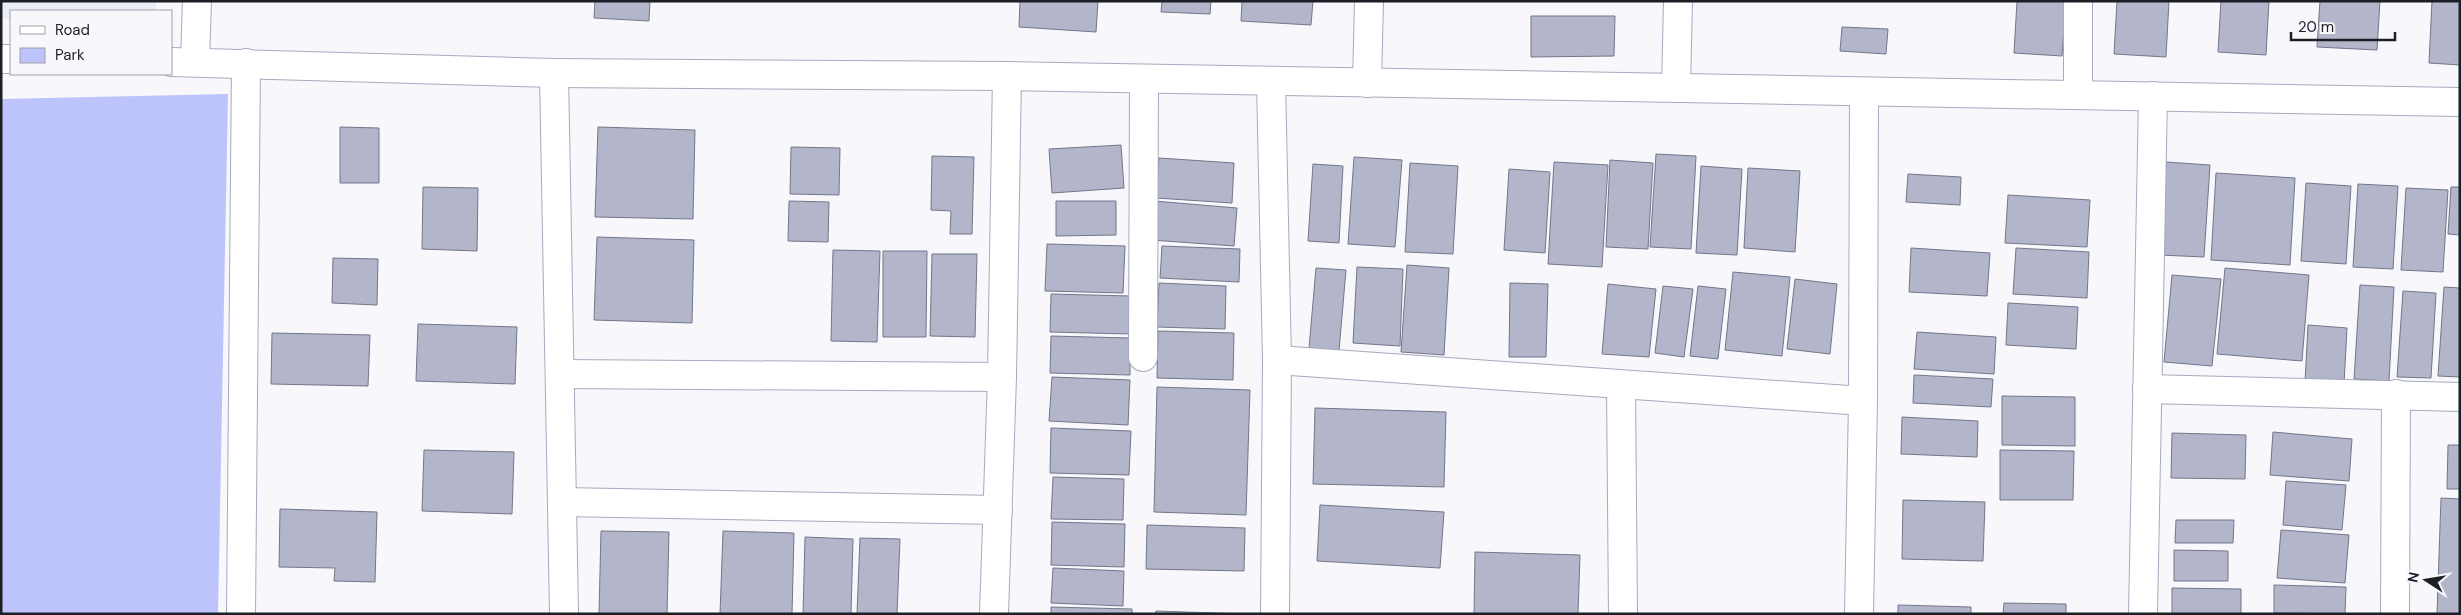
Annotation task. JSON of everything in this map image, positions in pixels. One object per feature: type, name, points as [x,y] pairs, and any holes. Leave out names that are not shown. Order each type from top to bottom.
[{"type":"street","points":[[198,1],[183,62],[554,73],[1007,76],[2460,102]]},
{"type":"street","points":[[1367,83],[1369,1]]},
{"type":"street","points":[[1676,88],[1678,1]]},
{"type":"street","points":[[2078,1],[2078,96]]},
{"type":"street","points":[[242,614],[246,63]]},
{"type":"street","points":[[554,73],[564,614]]},
{"type":"street","points":[[994,614],[1002,377],[1007,76]]},
{"type":"street","points":[[1143,357],[1144,79]]},
{"type":"street","points":[[1271,81],[1277,360],[1275,614]]},
{"type":"street","points":[[1858,614],[1863,401],[1864,92]]},
{"type":"street","points":[[2143,614],[2153,96]]},
{"type":"street","points":[[1277,360],[1620,386],[1863,401]]},
{"type":"street","points":[[560,374],[1002,377]]},
{"type":"street","points":[[1620,386],[1623,614]]},
{"type":"street","points":[[2147,389],[2460,397]]},
{"type":"street","points":[[2395,614],[2396,394]]},
{"type":"street","points":[[562,502],[998,510]]},
{"type":"shaded area","points":[[1,1],[156,1],[156,10],[10,10],[10,19],[1,18]]},
{"type":"green space","points":[[228,94],[218,614],[1,614],[1,99]]},
{"type":"building","points":[[595,1],[650,1],[649,21],[594,18]]},
{"type":"building","points":[[1020,1],[1098,1],[1096,32],[1019,27]]},
{"type":"building","points":[[1162,1],[1211,1],[1210,14],[1161,12]]},
{"type":"building","points":[[1242,1],[1313,1],[1311,25],[1241,21]]},
{"type":"building","points":[[2017,1],[2066,1],[2062,56],[2014,53]]},
{"type":"building","points":[[2117,1],[2169,1],[2166,57],[2114,54]]},
{"type":"building","points":[[2221,1],[2269,1],[2266,55],[2218,52]]},
{"type":"building","points":[[2320,1],[2380,1],[2377,50],[2317,47]]},
{"type":"building","points":[[2432,1],[2460,1],[2460,65],[2429,63]]},
{"type":"building","points":[[1531,16],[1615,16],[1614,56],[1531,57]]},
{"type":"building","points":[[1842,27],[1888,29],[1886,54],[1840,51]]},
{"type":"building","points":[[340,127],[379,128],[379,183],[340,183]]},
{"type":"building","points":[[598,127],[695,130],[693,219],[595,217]]},
{"type":"building","points":[[1121,145],[1124,188],[1052,193],[1049,149]]},
{"type":"building","points":[[791,147],[840,148],[839,195],[790,194]]},
{"type":"building","points":[[1656,154],[1696,156],[1691,249],[1650,247]]},
{"type":"building","points":[[932,156],[974,157],[972,234],[950,234],[951,211],[931,210]]},
{"type":"building","points":[[1354,157],[1402,160],[1395,247],[1348,244]]},
{"type":"building","points":[[1159,158],[1234,163],[1232,203],[1156,198]]},
{"type":"building","points":[[1610,160],[1653,163],[1648,249],[1606,247]]},
{"type":"building","points":[[1554,162],[1608,165],[1602,267],[1548,264]]},
{"type":"building","points":[[2166,162],[2210,165],[2204,257],[2160,255]]},
{"type":"building","points":[[1410,163],[1458,166],[1453,254],[1405,252]]},
{"type":"building","points":[[1313,164],[1343,166],[1339,243],[1308,241]]},
{"type":"building","points":[[1701,166],[1742,169],[1737,255],[1696,253]]},
{"type":"building","points":[[1748,168],[1800,171],[1795,252],[1744,248]]},
{"type":"building","points":[[1509,169],[1550,172],[1545,253],[1504,250]]},
{"type":"building","points":[[2216,173],[2295,178],[2290,265],[2211,260]]},
{"type":"building","points":[[1908,174],[1961,177],[1960,205],[1906,202]]},
{"type":"building","points":[[2306,183],[2351,186],[2346,264],[2301,261]]},
{"type":"building","points":[[2358,184],[2398,186],[2393,269],[2353,267]]},
{"type":"building","points":[[423,187],[478,188],[477,251],[422,249]]},
{"type":"building","points":[[2451,187],[2460,187],[2460,235],[2448,234]]},
{"type":"building","points":[[2406,188],[2448,190],[2443,272],[2401,270]]},
{"type":"building","points":[[2008,195],[2090,200],[2087,247],[2005,243]]},
{"type":"building","points":[[789,201],[829,202],[828,242],[788,241]]},
{"type":"building","points":[[1056,201],[1116,201],[1116,235],[1056,236]]},
{"type":"building","points":[[1154,201],[1237,208],[1234,246],[1151,240]]},
{"type":"building","points":[[597,237],[694,240],[692,323],[594,320]]},
{"type":"building","points":[[1047,244],[1125,246],[1123,293],[1045,291]]},
{"type":"building","points":[[1162,246],[1240,249],[1239,282],[1160,278]]},
{"type":"building","points":[[1911,248],[1990,253],[1987,296],[1909,292]]},
{"type":"building","points":[[2016,248],[2089,252],[2087,298],[2013,294]]},
{"type":"building","points":[[833,250],[880,251],[877,342],[831,341]]},
{"type":"building","points":[[883,251],[927,251],[926,337],[883,337]]},
{"type":"building","points":[[932,254],[977,254],[975,337],[930,336]]},
{"type":"building","points":[[333,258],[378,259],[377,305],[332,303]]},
{"type":"building","points":[[1407,265],[1449,268],[1444,355],[1401,352]]},
{"type":"building","points":[[1357,267],[1403,269],[1400,346],[1353,343]]},
{"type":"building","points":[[1316,268],[1346,270],[1339,351],[1309,348]]},
{"type":"building","points":[[2225,268],[2309,275],[2302,361],[2217,354]]},
{"type":"building","points":[[1733,272],[1790,277],[1782,356],[1725,350]]},
{"type":"building","points":[[2172,275],[2221,279],[2212,366],[2164,362]]},
{"type":"building","points":[[1795,279],[1837,284],[1830,354],[1787,349]]},
{"type":"building","points":[[1159,283],[1226,286],[1225,329],[1157,327]]},
{"type":"building","points":[[1510,283],[1548,284],[1546,357],[1509,357]]},
{"type":"building","points":[[1608,284],[1656,289],[1649,357],[1602,354]]},
{"type":"building","points":[[2360,285],[2394,287],[2389,381],[2354,379]]},
{"type":"building","points":[[1663,286],[1693,289],[1684,357],[1655,353]]},
{"type":"building","points":[[1698,286],[1726,289],[1718,359],[1690,356]]},
{"type":"building","points":[[2444,287],[2460,288],[2460,377],[2438,376]]},
{"type":"building","points":[[2403,291],[2436,293],[2431,378],[2397,377]]},
{"type":"building","points":[[1051,294],[1131,296],[1130,334],[1050,332]]},
{"type":"building","points":[[2008,303],[2078,307],[2076,349],[2006,345]]},
{"type":"building","points":[[418,324],[517,327],[515,384],[416,381]]},
{"type":"building","points":[[2308,325],[2347,328],[2344,384],[2305,382]]},
{"type":"building","points":[[1158,331],[1234,333],[1233,380],[1157,378]]},
{"type":"building","points":[[1917,332],[1996,337],[1994,374],[1914,369]]},
{"type":"building","points":[[272,333],[370,335],[368,386],[271,384]]},
{"type":"building","points":[[1051,336],[1130,338],[1130,375],[1050,373]]},
{"type":"building","points":[[1914,375],[1993,379],[1991,407],[1913,403]]},
{"type":"building","points":[[1052,377],[1130,380],[1128,425],[1049,421]]},
{"type":"building","points":[[1157,387],[1250,390],[1246,515],[1154,512]]},
{"type":"building","points":[[2002,396],[2075,397],[2075,446],[2002,445]]},
{"type":"building","points":[[1315,408],[1446,412],[1444,487],[1313,484]]},
{"type":"building","points":[[1902,417],[1978,421],[1977,457],[1901,454]]},
{"type":"building","points":[[1051,428],[1131,431],[1129,475],[1050,473]]},
{"type":"building","points":[[2273,432],[2352,439],[2349,481],[2270,475]]},
{"type":"building","points":[[2172,433],[2246,435],[2245,479],[2171,478]]},
{"type":"building","points":[[2448,445],[2460,445],[2460,489],[2447,489]]},
{"type":"building","points":[[424,450],[514,452],[512,514],[422,511]]},
{"type":"building","points":[[2000,450],[2074,451],[2073,500],[2000,500]]},
{"type":"building","points":[[1053,477],[1124,479],[1123,520],[1051,519]]},
{"type":"building","points":[[2286,481],[2346,485],[2342,530],[2283,525]]},
{"type":"building","points":[[2441,498],[2460,499],[2460,614],[2437,614]]},
{"type":"building","points":[[1903,500],[1985,502],[1983,561],[1902,559]]},
{"type":"building","points":[[1320,505],[1444,512],[1440,568],[1317,561]]},
{"type":"building","points":[[280,509],[377,512],[375,582],[334,581],[335,568],[279,567]]},
{"type":"building","points":[[2176,520],[2234,520],[2233,543],[2175,543]]},
{"type":"building","points":[[1052,522],[1125,524],[1124,567],[1051,565]]},
{"type":"building","points":[[1147,525],[1245,528],[1244,571],[1146,569]]},
{"type":"building","points":[[2281,530],[2349,535],[2345,583],[2277,578]]},
{"type":"building","points":[[601,531],[669,532],[667,614],[599,614]]},
{"type":"building","points":[[723,531],[794,533],[792,614],[720,614]]},
{"type":"building","points":[[805,537],[853,539],[851,614],[803,614]]},
{"type":"building","points":[[860,538],[900,539],[897,614],[857,614]]},
{"type":"building","points":[[2174,550],[2228,551],[2228,581],[2174,581]]},
{"type":"building","points":[[1475,552],[1580,555],[1578,614],[1474,614]]},
{"type":"building","points":[[1053,568],[1124,571],[1123,606],[1051,603]]},
{"type":"building","points":[[2274,585],[2346,587],[2345,614],[2274,613]]},
{"type":"building","points":[[2172,588],[2241,589],[2241,614],[2172,614]]},
{"type":"building","points":[[2004,603],[2066,604],[2066,614],[2003,614]]},
{"type":"building","points":[[1898,605],[1971,607],[1971,614],[1898,614]]},
{"type":"building","points":[[1051,607],[1132,609],[1132,614],[1051,614]]},
{"type":"building","points":[[1156,611],[1245,614],[1155,614]]}]
